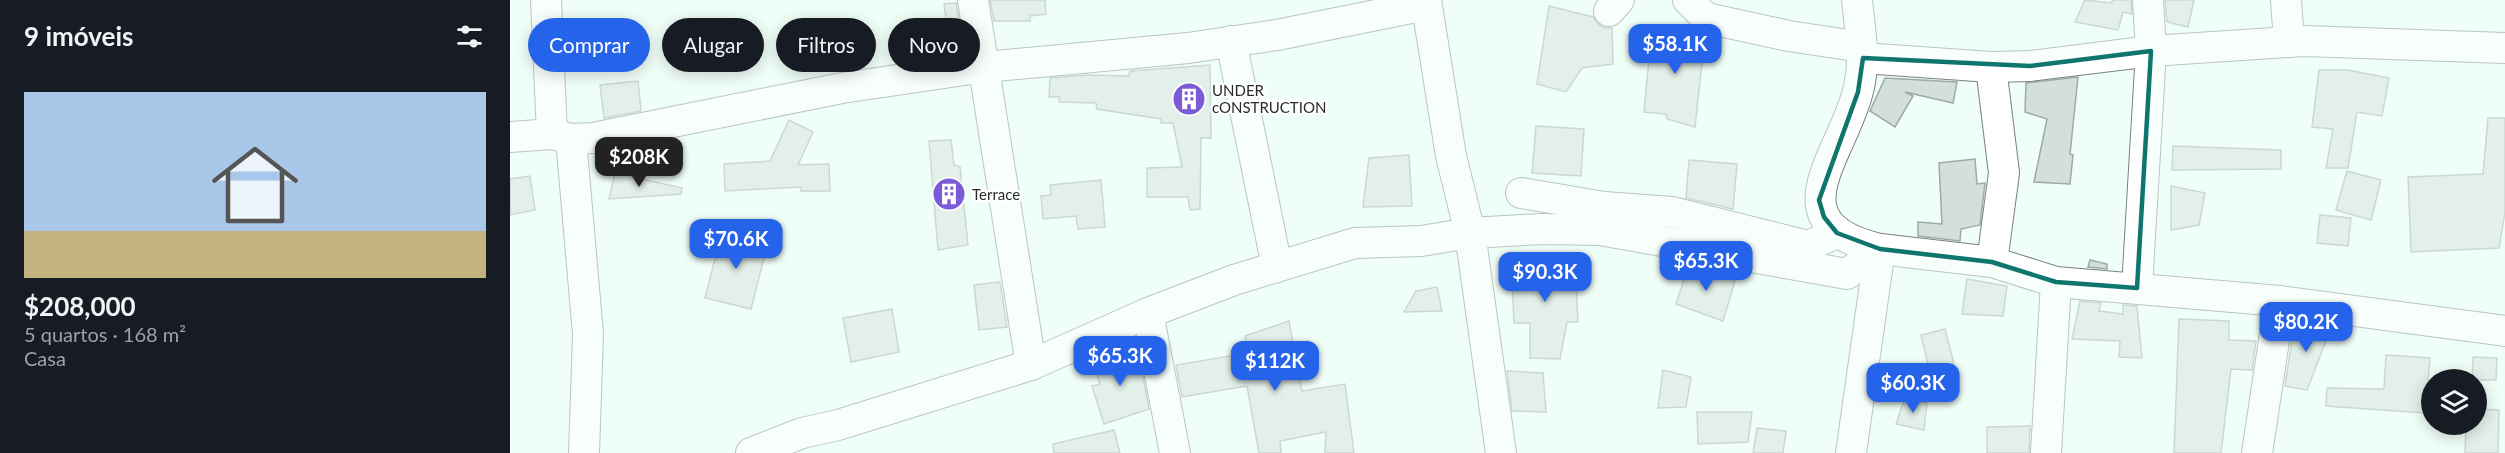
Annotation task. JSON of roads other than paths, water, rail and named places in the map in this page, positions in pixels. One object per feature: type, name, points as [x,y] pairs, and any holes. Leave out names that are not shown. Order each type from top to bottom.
[{"type":"street","points":[[546,0],[561,136],[588,334],[584,453]]},
{"type":"street","points":[[973,0],[1031,365]]},
{"type":"street","points":[[1688,0],[1706,18],[1862,52],[1991,67],[2030,66],[2151,51],[2289,42],[2505,48]]},
{"type":"street","points":[[1857,0],[1862,52],[1858,92],[1825,176],[1819,200],[1824,217],[1837,233],[1855,243],[1880,249],[1992,262],[2056,282],[2280,301],[2505,331]]},
{"type":"street","points":[[2137,288],[2151,51],[2148,0]]},
{"type":"street","points":[[2286,0],[2289,42]]},
{"type":"street","points":[[510,137],[593,138],[842,88],[985,67],[1188,48],[1276,35],[1426,3],[1450,156],[1470,233],[1502,453]]},
{"type":"street","points":[[1232,40],[1277,267]]},
{"type":"street","points":[[1991,67],[2004,173],[1992,262]]},
{"type":"street","points":[[1521,193],[1604,207],[1672,212],[1808,246],[1837,233]]},
{"type":"street","points":[[751,453],[805,443],[838,425],[1031,365],[1148,314],[1277,267],[1355,243],[1421,241],[1470,233],[1542,229],[1600,230],[1847,274],[1880,249]]},
{"type":"street","points":[[1851,453],[1880,249]]},
{"type":"street","points":[[2046,453],[2056,282]]},
{"type":"street","points":[[2257,453],[2280,301]]},
{"type":"street","points":[[1148,314],[1176,453]]},
{"type":"place","name":"UNDER cONSTRUCTION","points":[[1189,99]]},
{"type":"place","name":"Terrace","points":[[949,194]]}]
